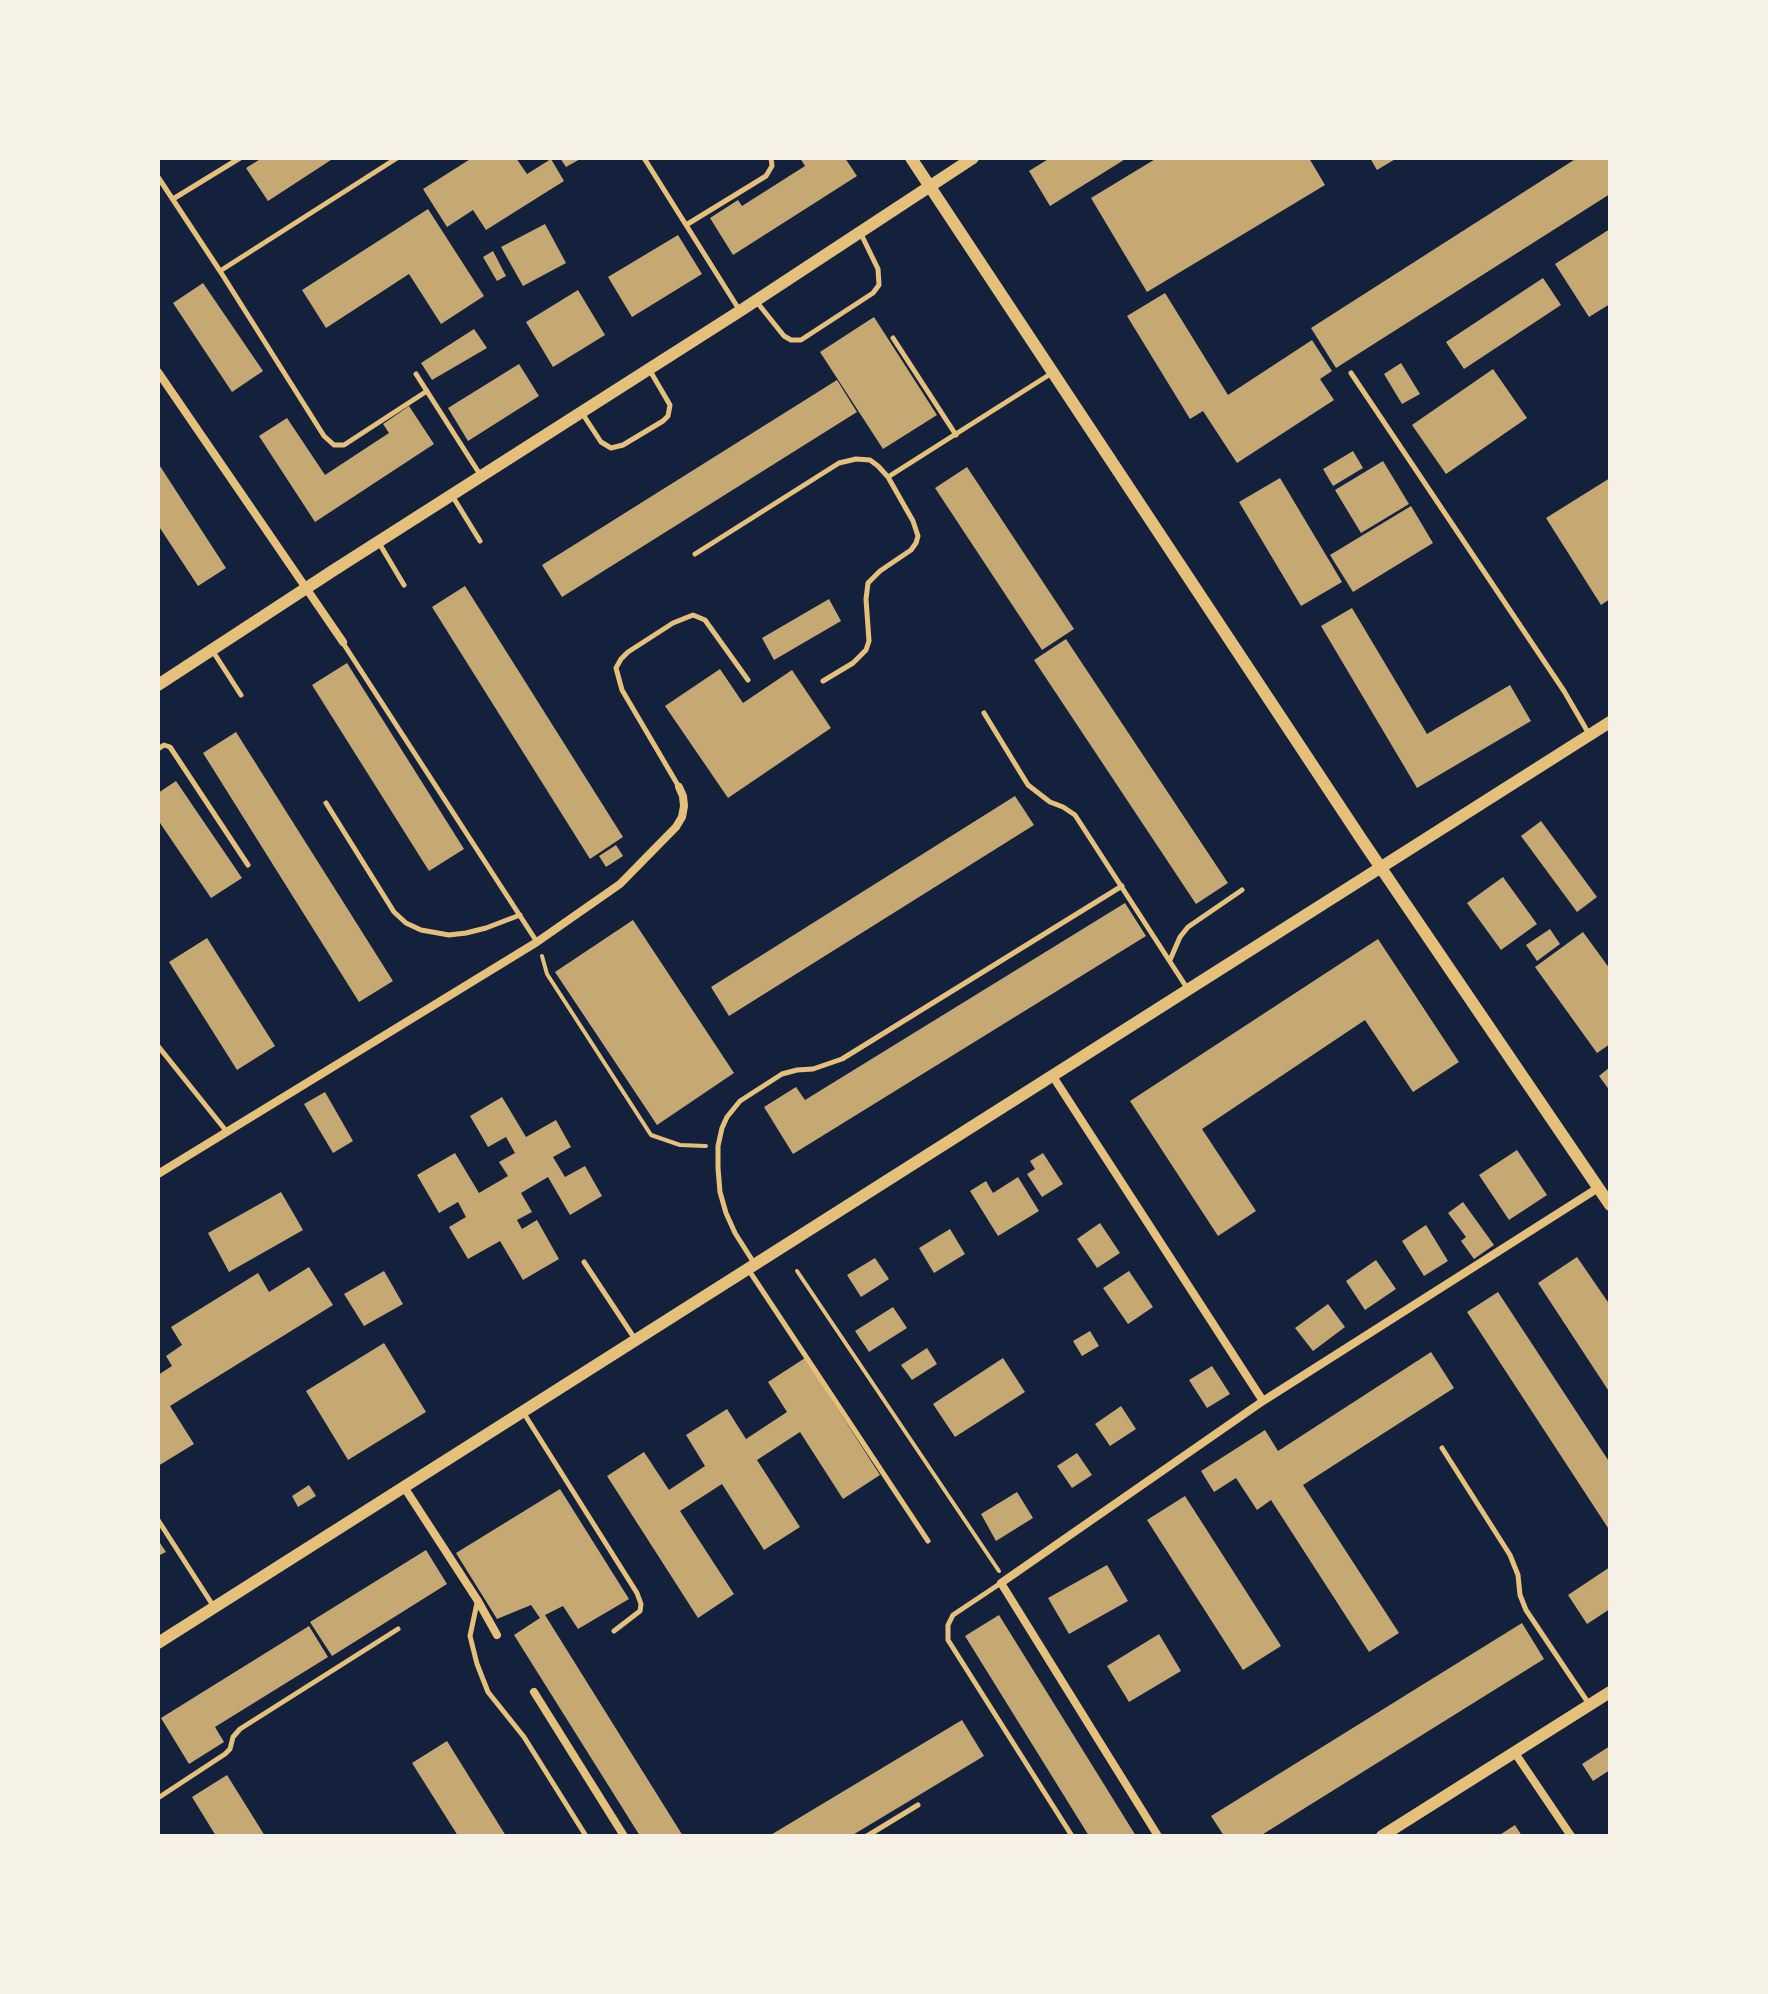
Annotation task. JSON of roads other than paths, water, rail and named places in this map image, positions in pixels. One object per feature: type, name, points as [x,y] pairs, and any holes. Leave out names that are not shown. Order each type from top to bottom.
[{"type":"street","points":[[911,158],[1380,868],[1610,1205]]},
{"type":"street","points":[[158,685],[973,158]]},
{"type":"street","points":[[158,374],[343,642]]},
{"type":"street","points":[[158,1643],[1610,722]]},
{"type":"street","points":[[158,1174],[537,942],[620,884],[676,827],[684,806],[679,787]]},
{"type":"street","points":[[1052,1075],[1263,1401]]},
{"type":"street","points":[[1158,1836],[1003,1581],[1263,1401],[1598,1188]]},
{"type":"street","points":[[404,1487],[497,1635]]},
{"type":"street","points":[[534,1692],[624,1836]]},
{"type":"street","points":[[1382,1836],[1610,1692]]},
{"type":"street","points":[[1515,1753],[1571,1836]]},
{"type":"lane","points":[[173,199],[240,158]]},
{"type":"lane","points":[[220,271],[397,158]]},
{"type":"lane","points":[[644,158],[740,311]]},
{"type":"lane","points":[[686,225],[766,176],[772,166],[771,158]]},
{"type":"lane","points":[[158,177],[324,436],[334,445],[344,445],[427,391]]},
{"type":"lane","points":[[756,300],[779,332],[787,339],[796,341],[873,293],[879,285],[880,276],[860,231]]},
{"type":"lane","points":[[893,338],[956,435]]},
{"type":"lane","points":[[582,412],[601,442],[611,448],[623,445],[663,421],[668,416],[670,405],[648,369]]},
{"type":"lane","points":[[888,477],[1053,372]]},
{"type":"lane","points":[[1351,373],[1564,691],[1590,735]]},
{"type":"lane","points":[[416,374],[482,477]]},
{"type":"lane","points":[[695,554],[839,463],[870,460],[878,466],[888,477],[918,536],[911,550],[868,583],[869,641],[866,650],[853,663],[823,681]]},
{"type":"lane","points":[[452,496],[480,541]]},
{"type":"lane","points":[[378,542],[404,585]]},
{"type":"lane","points":[[679,787],[622,690],[616,668],[621,659],[673,623],[693,615],[705,620],[748,680]]},
{"type":"lane","points":[[343,642],[537,942]]},
{"type":"lane","points":[[211,649],[241,695]]},
{"type":"lane","points":[[984,713],[1028,785],[1050,802],[1075,815],[1188,988]]},
{"type":"lane","points":[[158,749],[164,745],[170,747],[248,865]]},
{"type":"lane","points":[[326,803],[394,912],[406,923],[421,930],[449,935],[476,930],[520,915]]},
{"type":"lane","points":[[928,1541],[751,1266],[726,1213],[720,1192],[718,1146],[722,1128],[740,1101],[782,1074],[813,1069],[842,1059],[1122,886]]},
{"type":"lane","points":[[1170,961],[1188,927],[1242,890]]},
{"type":"lane","points":[[158,1046],[228,1133]]},
{"type":"lane","points":[[584,1262],[635,1339]]},
{"type":"lane","points":[[523,1411],[637,1593],[640,1611],[614,1631]]},
{"type":"lane","points":[[1442,1448],[1510,1555],[1526,1610],[1589,1705]]},
{"type":"lane","points":[[158,1520],[214,1608]]},
{"type":"lane","points":[[1003,1581],[953,1615],[948,1625],[948,1640],[1072,1836]]},
{"type":"lane","points":[[478,1601],[470,1636],[488,1692],[524,1737],[586,1836]]},
{"type":"lane","points":[[158,1798],[225,1754],[240,1729],[398,1629]]},
{"type":"lane","points":[[867,1836],[918,1805]]}]
